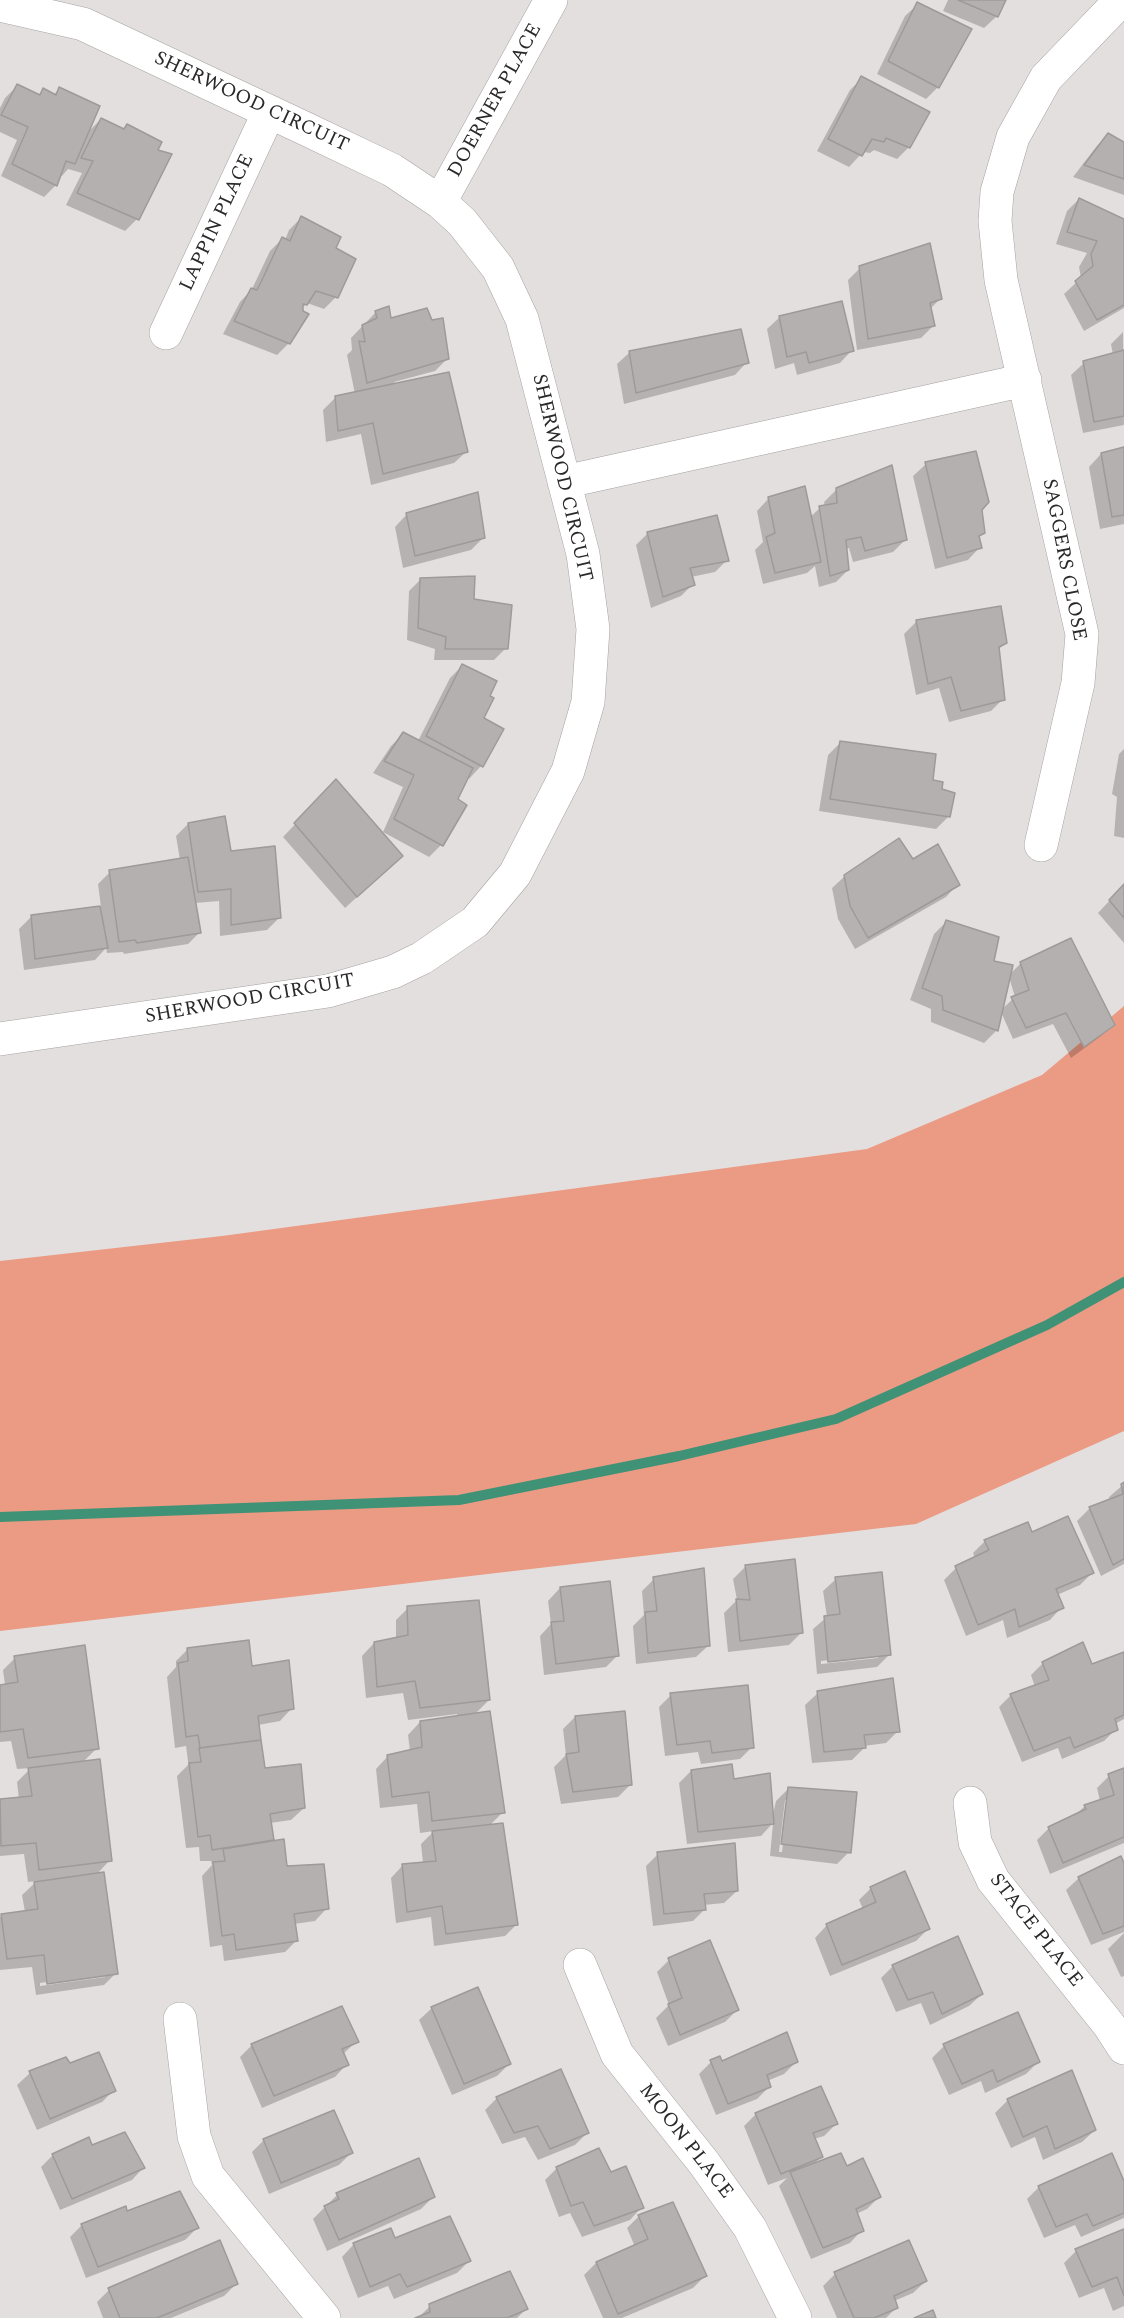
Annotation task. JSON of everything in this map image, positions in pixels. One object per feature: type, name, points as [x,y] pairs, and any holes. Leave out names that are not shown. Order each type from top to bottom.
[{"type":"street","name":"DOERNER PLACE","points":[[440,202],[551,0]]},
{"type":"street","name":"SAGGERS CLOSE","points":[[1041,845],[1078,683],[1082,634],[1000,280],[995,221],[997,192],[1012,137],[1046,78],[1121,0]]},
{"type":"street","name":"SHERWOOD CIRCUIT","points":[[0,6],[89,12],[269,112],[392,170],[440,202],[462,222],[498,268],[522,319],[583,554],[593,629],[588,702],[568,771],[514,874],[475,922],[423,958],[393,972],[328,991],[0,1039]]},
{"type":"street","name":"LAPPIN PLACE","points":[[166,333],[269,112]]},
{"type":"street","points":[[564,482],[1025,380]]},
{"type":"street","name":"STACE PLACE","points":[[970,1803],[975,1842],[993,1880],[1109,2025],[1124,2048]]},
{"type":"street","name":"MOON PLACE","points":[[580,1965],[617,2054],[704,2163],[750,2228],[795,2318]]},
{"type":"street","points":[[180,2019],[194,2136],[208,2176],[324,2318]]},
{"type":"shaded area","points":[[1124,1006],[1124,1431],[916,1524],[0,1631],[0,1261],[222,1236],[867,1149],[1042,1075]]},
{"type":"building","points":[[958,0],[1006,0],[998,17]]},
{"type":"building","points":[[917,2],[972,29],[939,88],[888,61]]},
{"type":"building","points":[[861,76],[930,112],[910,148],[886,138],[884,142],[872,139],[862,156],[828,139]]},
{"type":"building","points":[[17,84],[40,95],[43,88],[56,95],[59,87],[100,106],[75,164],[66,161],[57,186],[12,164],[28,127],[1,115]]},
{"type":"building","points":[[101,118],[124,129],[127,124],[162,142],[158,150],[172,154],[139,220],[77,193],[93,161],[81,158]]},
{"type":"building","points":[[1108,133],[1124,142],[1124,179],[1084,165]]},
{"type":"building","points":[[1079,198],[1124,219],[1124,305],[1097,320],[1075,281],[1093,266],[1091,254],[1097,241],[1067,232]]},
{"type":"building","points":[[301,216],[341,237],[336,248],[356,259],[338,298],[316,291],[307,305],[303,304],[303,311],[309,314],[290,344],[234,321],[251,288],[257,290],[282,237],[290,241]]},
{"type":"building","points":[[930,243],[942,299],[930,303],[935,326],[868,339],[859,266]]},
{"type":"building","points":[[842,301],[854,351],[809,363],[806,352],[787,357],[779,316]]},
{"type":"building","points":[[389,306],[391,318],[427,308],[432,320],[443,318],[449,359],[367,383],[359,341],[365,342],[362,325],[377,318],[375,311]]},
{"type":"building","points":[[741,329],[749,363],[636,393],[629,351]]},
{"type":"building","points":[[1124,350],[1124,416],[1094,422],[1083,361]]},
{"type":"building","points":[[449,372],[468,452],[383,474],[373,423],[338,431],[335,396]]},
{"type":"building","points":[[1124,447],[1124,515],[1112,517],[1101,453]]},
{"type":"building","points":[[976,451],[989,502],[982,510],[985,533],[979,536],[982,548],[947,558],[925,462]]},
{"type":"building","points":[[892,465],[907,540],[865,551],[861,537],[846,540],[849,570],[830,576],[819,506],[837,503],[836,488]]},
{"type":"building","points":[[805,486],[821,562],[775,573],[766,537],[775,533],[768,497]]},
{"type":"building","points":[[478,492],[485,538],[415,556],[406,513]]},
{"type":"building","points":[[717,515],[729,561],[690,568],[695,585],[663,597],[647,532]]},
{"type":"building","points":[[475,576],[474,599],[512,605],[508,649],[445,649],[446,637],[418,628],[420,578]]},
{"type":"building","points":[[1001,606],[1007,643],[999,647],[1005,700],[961,711],[951,677],[928,684],[916,620]]},
{"type":"building","points":[[462,664],[497,681],[490,696],[494,698],[484,718],[504,729],[483,767],[426,736]]},
{"type":"building","points":[[403,732],[473,768],[458,799],[467,805],[443,846],[394,819],[414,775],[384,761]]},
{"type":"building","points":[[840,741],[936,754],[933,780],[943,782],[942,789],[955,793],[950,817],[830,799]]},
{"type":"building","points":[[336,779],[403,856],[357,897],[294,823]]},
{"type":"building","points":[[225,816],[231,851],[275,846],[281,918],[231,925],[231,889],[198,892],[188,823]]},
{"type":"building","points":[[899,838],[913,859],[938,844],[960,885],[868,938],[850,906],[844,875]]},
{"type":"building","points":[[188,857],[201,933],[137,943],[135,940],[119,942],[109,870]]},
{"type":"building","points":[[1124,884],[1124,918],[1109,900]]},
{"type":"building","points":[[100,906],[108,948],[35,959],[31,915]]},
{"type":"building","points":[[946,920],[999,937],[994,961],[1013,965],[998,1031],[943,1010],[942,996],[922,988]]},
{"type":"building","points":[[1071,938],[1115,1025],[1084,1047],[1066,1013],[1026,1028],[1011,997],[1029,990],[1020,962]]},
{"type":"building","points":[[1124,1482],[1124,1559],[1113,1565],[1089,1507],[1123,1494],[1121,1484]]},
{"type":"building","points":[[1068,1516],[1094,1573],[1056,1589],[1064,1608],[1019,1627],[1015,1609],[978,1625],[955,1566],[989,1550],[984,1540],[1028,1522],[1032,1532]]},
{"type":"building","points":[[795,1559],[803,1633],[740,1641],[736,1599],[750,1600],[745,1565]]},
{"type":"building","points":[[704,1568],[710,1646],[648,1653],[645,1612],[657,1611],[653,1577]]},
{"type":"building","points":[[882,1572],[891,1655],[828,1662],[824,1616],[840,1614],[835,1577]]},
{"type":"building","points":[[610,1581],[619,1656],[556,1664],[551,1622],[564,1621],[560,1587]]},
{"type":"building","points":[[479,1600],[490,1700],[420,1708],[415,1681],[377,1687],[374,1642],[408,1635],[407,1606]]},
{"type":"building","points":[[249,1640],[252,1666],[289,1660],[294,1709],[258,1716],[261,1740],[200,1748],[198,1735],[186,1737],[178,1663],[188,1661],[187,1648]]},
{"type":"building","points":[[1083,1642],[1092,1664],[1124,1652],[1124,1715],[1115,1719],[1118,1730],[1074,1748],[1070,1737],[1034,1751],[1010,1694],[1049,1680],[1042,1662]]},
{"type":"building","points":[[85,1645],[99,1749],[28,1758],[23,1729],[0,1732],[0,1685],[18,1682],[14,1656]]},
{"type":"building","points":[[893,1678],[900,1732],[864,1735],[866,1748],[824,1752],[817,1691]]},
{"type":"building","points":[[748,1685],[754,1748],[712,1753],[710,1741],[677,1745],[670,1693]]},
{"type":"building","points":[[490,1711],[505,1813],[432,1821],[429,1792],[392,1797],[387,1755],[422,1747],[420,1721]]},
{"type":"building","points":[[625,1711],[632,1785],[573,1792],[566,1754],[579,1752],[575,1716]]},
{"type":"building","points":[[261,1740],[265,1768],[301,1764],[305,1808],[270,1814],[274,1840],[212,1850],[210,1835],[198,1837],[189,1763],[201,1762],[199,1748]]},
{"type":"building","points":[[100,1759],[112,1861],[39,1870],[36,1843],[1,1846],[0,1799],[32,1796],[28,1768]]},
{"type":"building","points":[[732,1764],[734,1779],[770,1773],[774,1824],[698,1832],[691,1770]]},
{"type":"building","points":[[1124,1768],[1124,1837],[1063,1863],[1048,1827],[1086,1809],[1084,1805],[1114,1795],[1108,1774]]},
{"type":"building","points":[[788,1787],[857,1792],[851,1853],[781,1844]]},
{"type":"building","points":[[503,1823],[518,1925],[446,1934],[442,1906],[407,1912],[402,1864],[436,1861],[432,1831]]},
{"type":"building","points":[[284,1839],[287,1866],[324,1864],[329,1909],[294,1914],[298,1941],[236,1950],[234,1934],[222,1936],[213,1862],[225,1861],[223,1849]]},
{"type":"building","points":[[735,1843],[738,1891],[704,1894],[706,1910],[664,1914],[657,1852]]},
{"type":"building","points":[[1121,1856],[1124,1863],[1124,1926],[1103,1934],[1078,1877]]},
{"type":"building","points":[[905,1871],[930,1929],[842,1965],[826,1924],[876,1902],[870,1887]]},
{"type":"building","points":[[104,1872],[118,1974],[47,1984],[44,1955],[7,1959],[1,1914],[38,1909],[34,1882]]},
{"type":"building","points":[[958,1936],[983,1994],[942,2014],[933,1992],[908,2000],[892,1965]]},
{"type":"building","points":[[710,1940],[739,2010],[680,2035],[668,2004],[682,1998],[668,1958]]},
{"type":"building","points":[[478,1987],[511,2064],[464,2084],[431,2007]]},
{"type":"building","points":[[342,2006],[359,2042],[342,2049],[349,2065],[274,2096],[251,2044]]},
{"type":"building","points":[[1018,2012],[1040,2062],[997,2082],[993,2070],[962,2084],[943,2044]]},
{"type":"building","points":[[787,2032],[798,2062],[767,2075],[771,2087],[728,2104],[710,2060],[720,2056],[722,2061]]},
{"type":"building","points":[[99,2052],[116,2091],[50,2119],[29,2071],[66,2057],[70,2063]]},
{"type":"building","points":[[561,2069],[589,2133],[550,2149],[538,2126],[514,2133],[496,2097]]},
{"type":"building","points":[[1072,2070],[1096,2130],[1055,2149],[1047,2126],[1023,2137],[1007,2099]]},
{"type":"building","points":[[821,2086],[838,2124],[813,2133],[823,2157],[781,2174],[755,2113]]},
{"type":"building","points":[[334,2110],[353,2153],[281,2183],[263,2139]]},
{"type":"building","points":[[125,2132],[145,2168],[72,2199],[52,2154],[89,2137],[92,2145]]},
{"type":"building","points":[[599,2148],[611,2172],[626,2166],[644,2208],[594,2226],[583,2202],[571,2206],[556,2167]]},
{"type":"building","points":[[841,2153],[847,2166],[863,2158],[881,2197],[856,2209],[864,2231],[823,2248],[790,2172]]},
{"type":"building","points":[[1112,2153],[1124,2181],[1124,2213],[1093,2226],[1087,2214],[1056,2227],[1038,2186]]},
{"type":"building","points":[[419,2158],[435,2197],[339,2240],[324,2206],[339,2199],[336,2193]]},
{"type":"building","points":[[180,2191],[199,2228],[98,2267],[81,2224],[126,2206],[127,2211]]},
{"type":"building","points":[[673,2202],[707,2276],[618,2314],[596,2262],[648,2239],[638,2215]]},
{"type":"building","points":[[450,2216],[471,2261],[407,2287],[400,2274],[370,2287],[353,2243],[391,2228],[395,2238]]},
{"type":"building","points":[[1124,2229],[1124,2296],[1117,2277],[1092,2287],[1075,2249]]},
{"type":"building","points":[[220,2240],[238,2284],[157,2318],[120,2318],[108,2288]]},
{"type":"building","points":[[909,2240],[927,2281],[894,2296],[898,2308],[874,2318],[854,2318],[834,2272]]},
{"type":"building","points":[[510,2271],[528,2309],[507,2318],[415,2318],[430,2312],[429,2304]]},
{"type":"building","points":[[933,2310],[936,2318],[914,2318]]},
{"type":"waterway","points":[[0,1517],[459,1500],[679,1456],[836,1419],[1047,1325],[1124,1282]]}]
